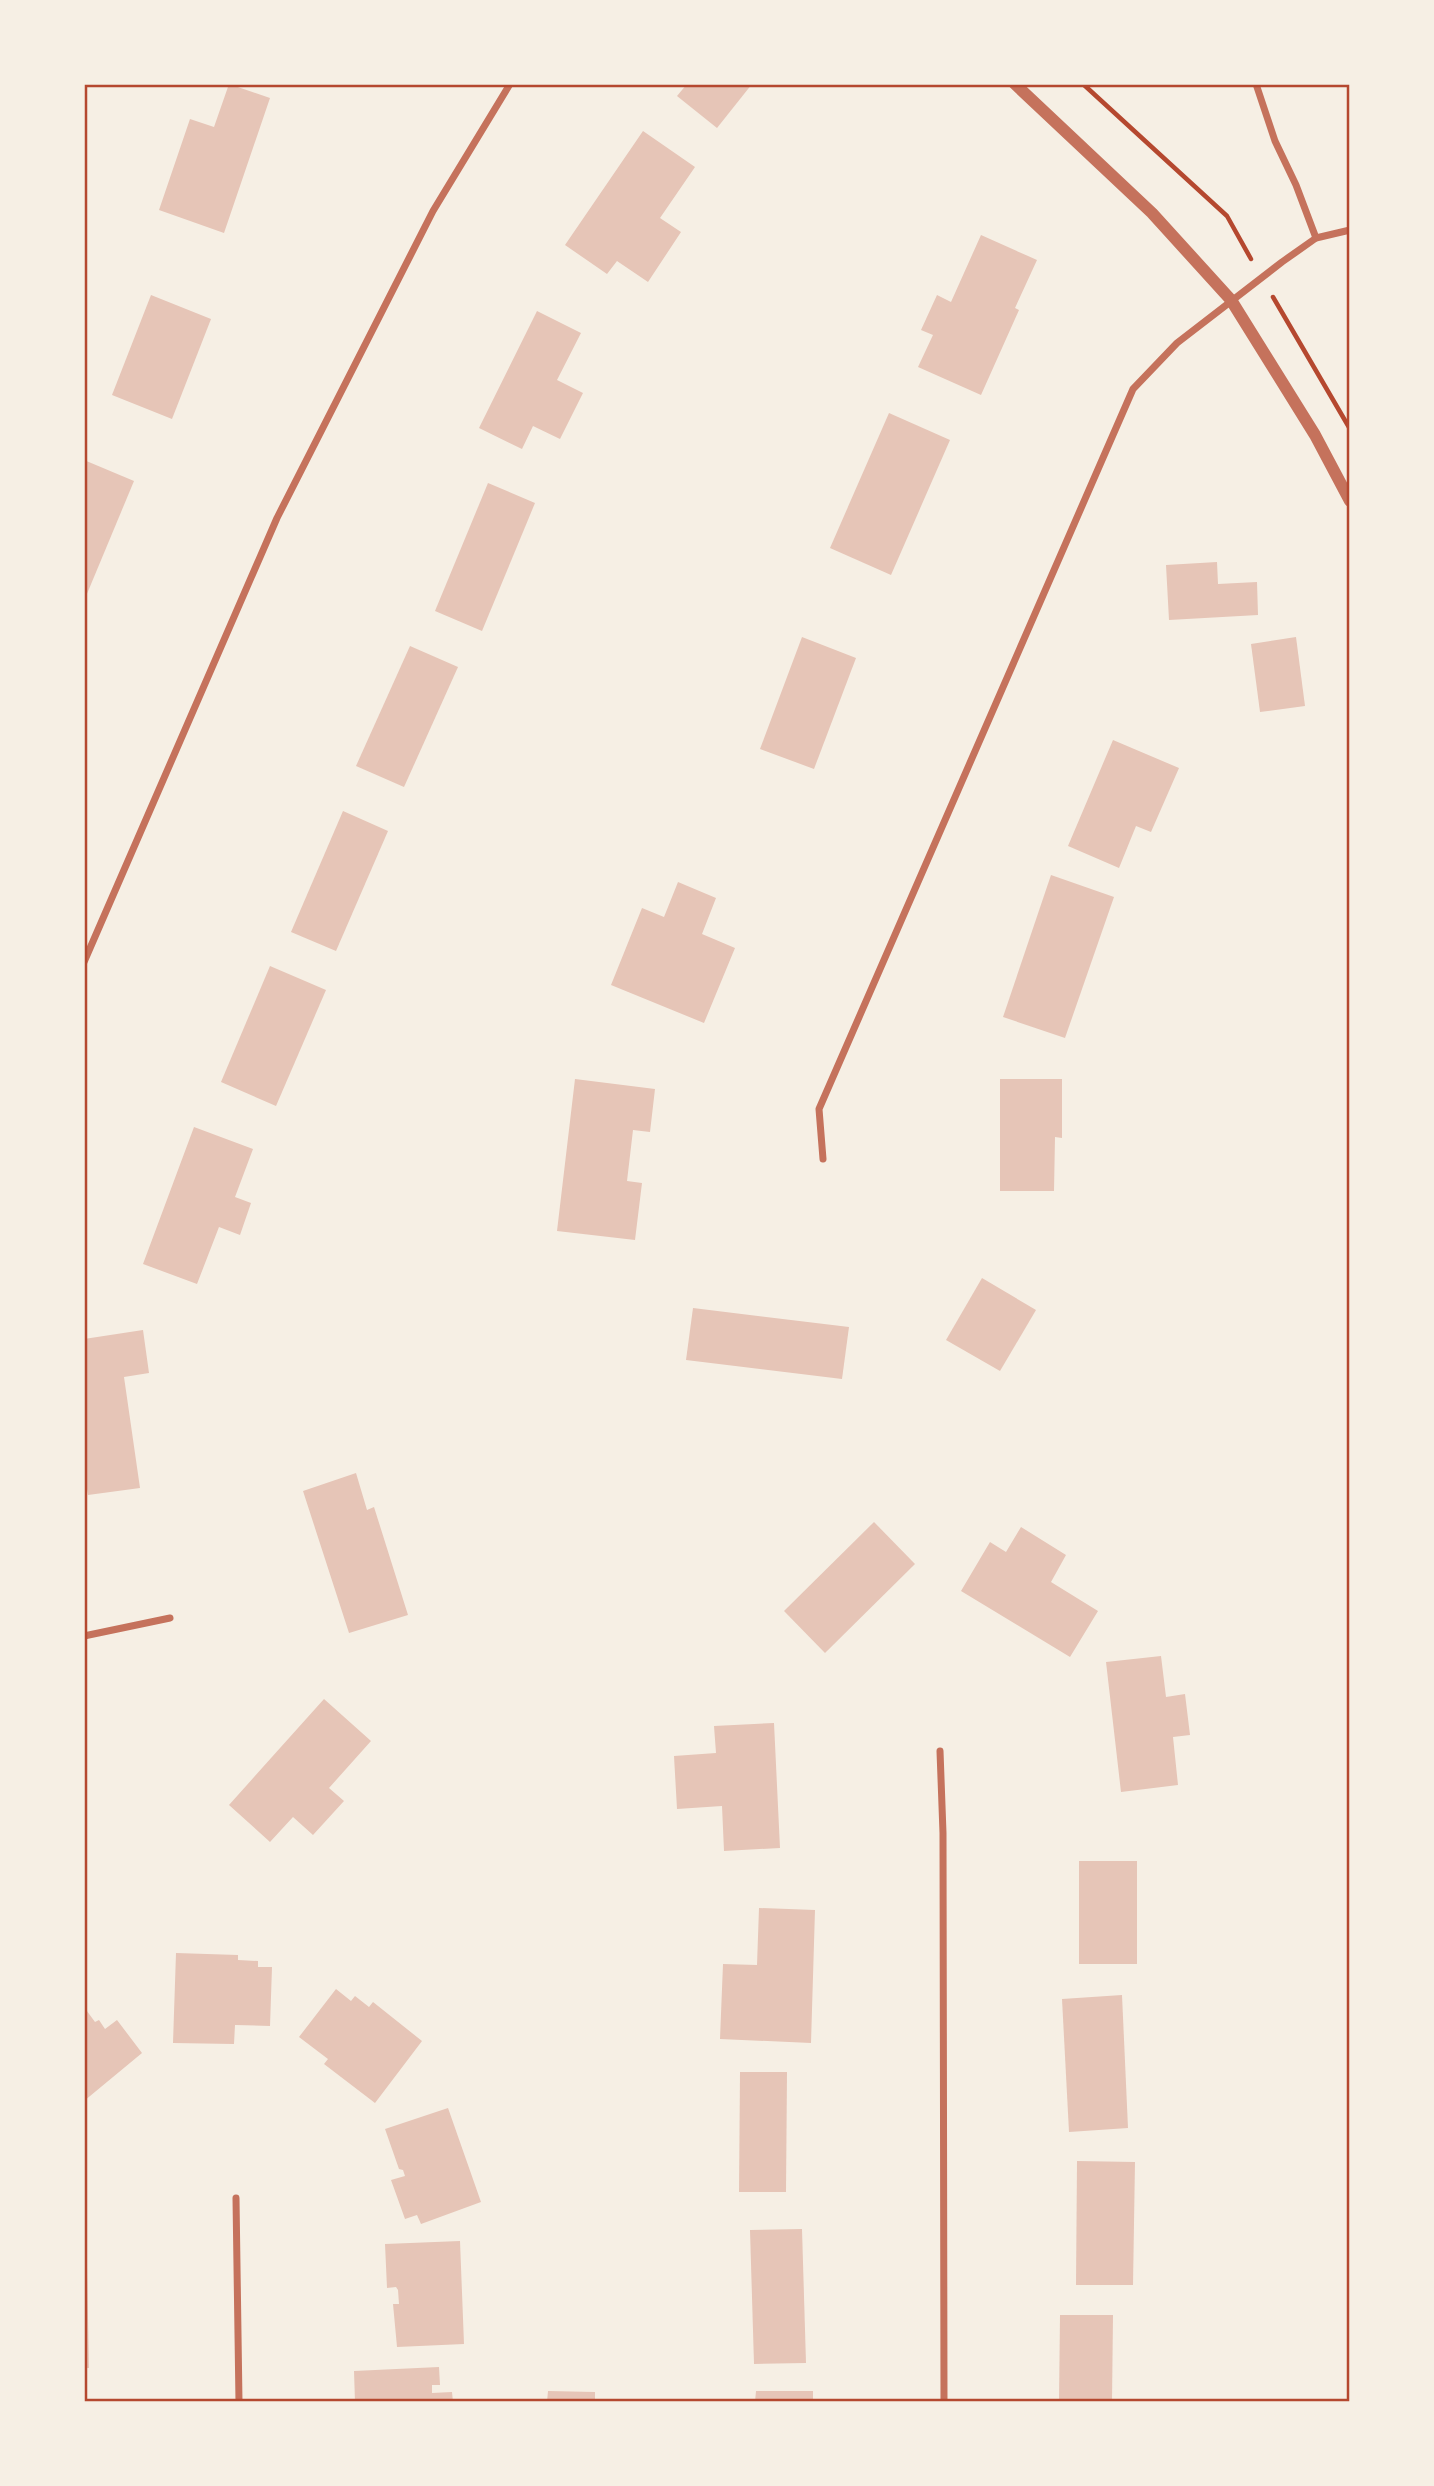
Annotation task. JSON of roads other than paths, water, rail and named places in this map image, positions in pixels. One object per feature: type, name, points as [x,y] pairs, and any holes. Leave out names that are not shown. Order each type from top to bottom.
[{"type":"street","points":[[84,962],[277,518],[433,211],[510,84]]},
{"type":"street","points":[[1015,84],[1152,213],[1231,300],[1315,435],[1350,501]]},
{"type":"street","points":[[1256,84],[1275,141],[1296,185],[1316,238]]},
{"type":"street","points":[[823,1159],[819,1109],[1133,389],[1177,343],[1262,277],[1316,238],[1350,230]]},
{"type":"street","points":[[84,1636],[170,1618]]},
{"type":"street","points":[[940,1751],[943,1833],[944,2402]]},
{"type":"street","points":[[236,2198],[239,2402]]}]
